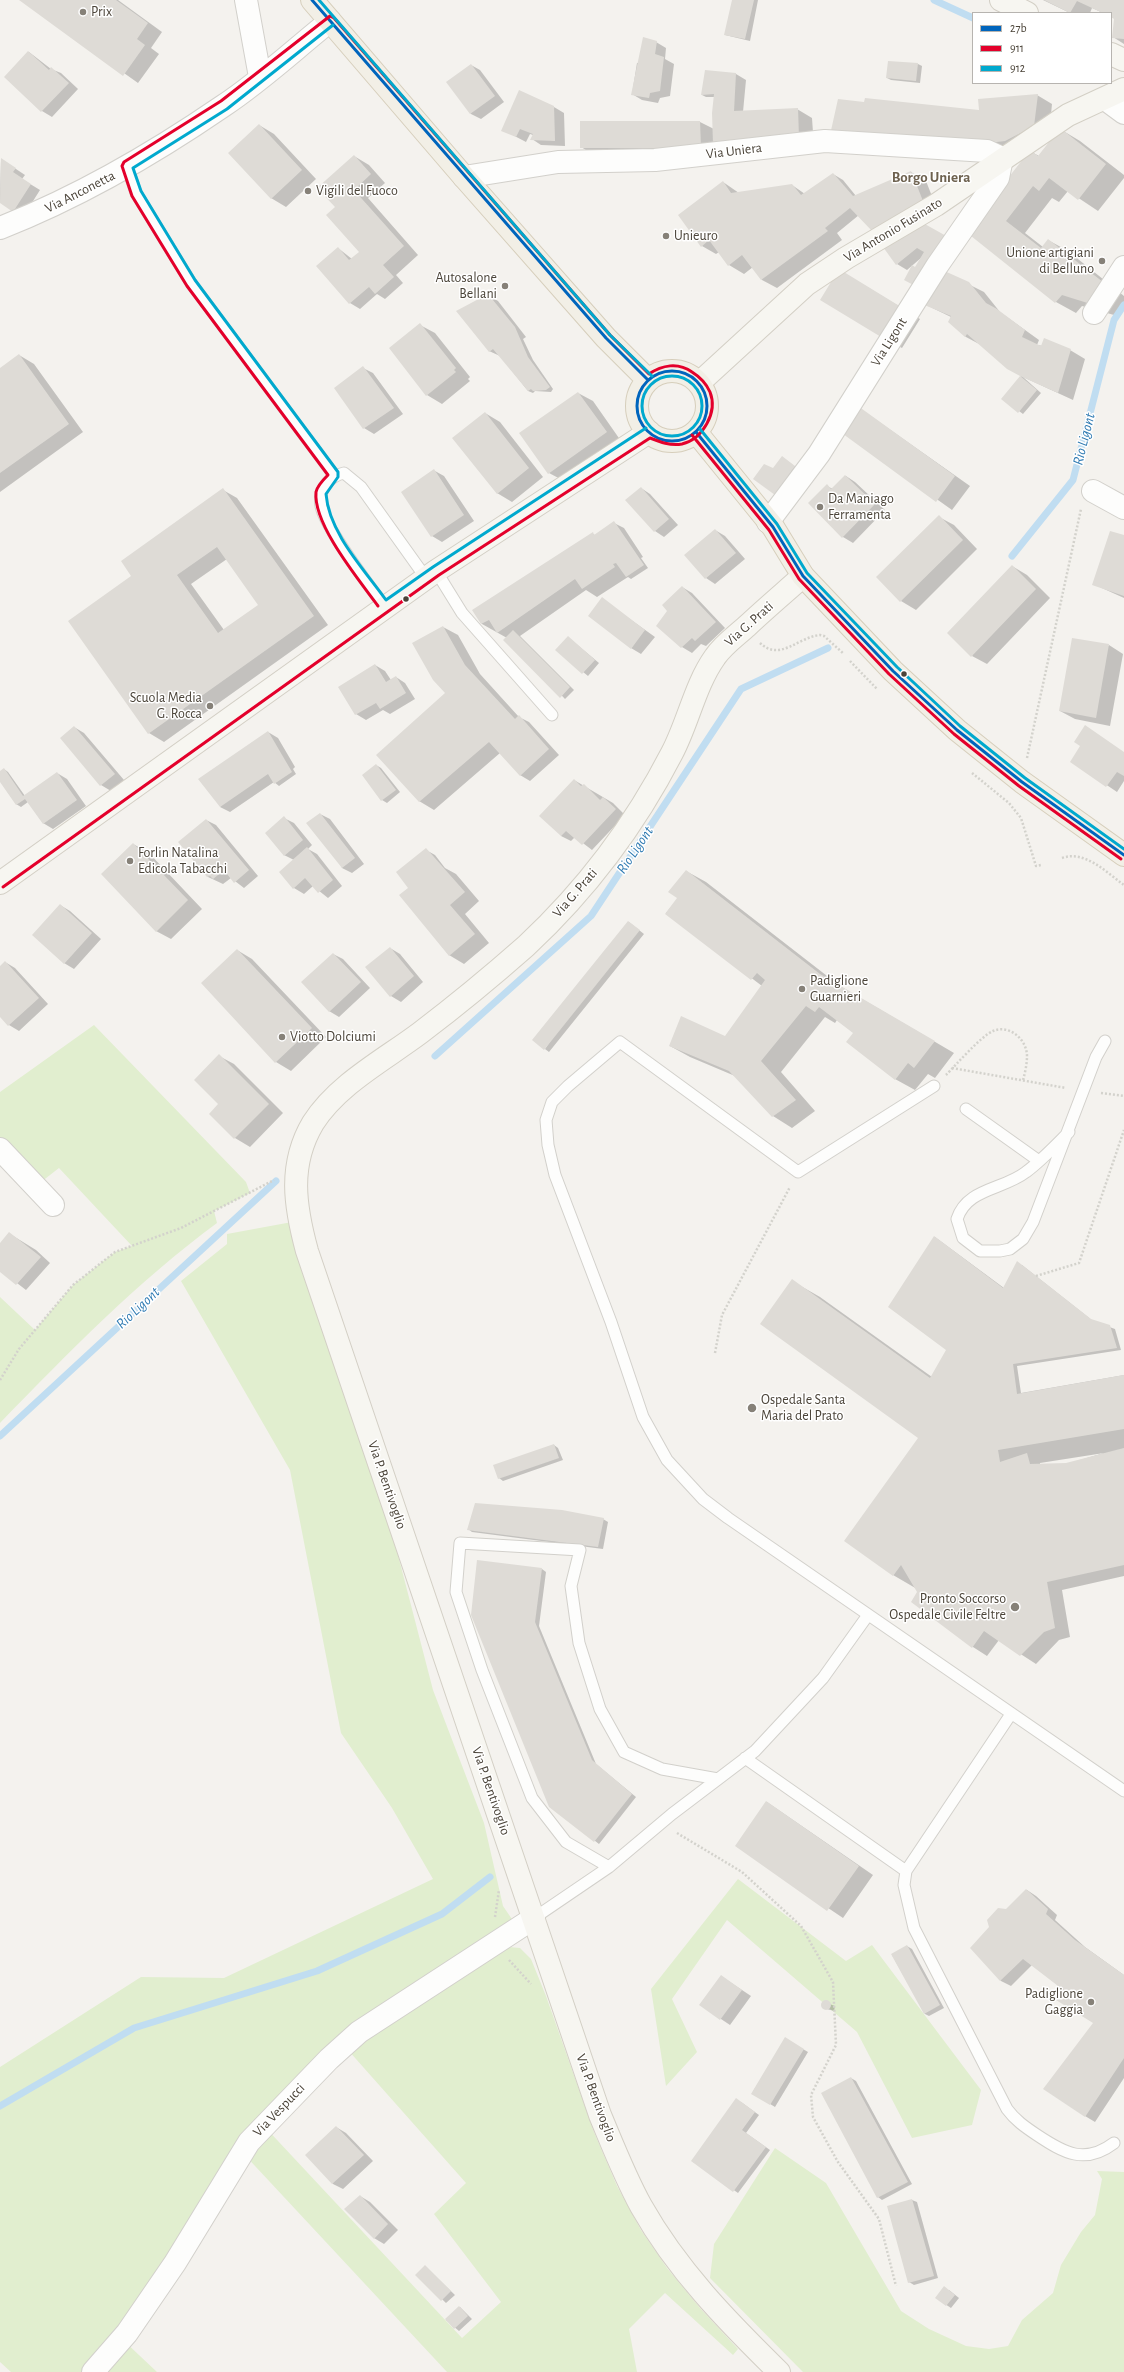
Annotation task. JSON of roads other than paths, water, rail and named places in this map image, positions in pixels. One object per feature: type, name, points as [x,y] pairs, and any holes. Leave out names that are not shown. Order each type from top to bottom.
[{"type":"main road","points":[[312,0],[464,177],[606,338],[648,380]]},
{"type":"main road","points":[[668,370],[680,371],[699,383],[705,392],[706,414],[696,432],[687,438],[667,440],[649,432],[641,423],[637,412],[637,400],[641,389],[648,380],[668,370]]},
{"type":"main road","points":[[696,432],[768,522],[803,576],[893,671],[957,730],[1047,802],[1124,854]]},
{"type":"street","points":[[246,0],[260,77]]},
{"type":"street","points":[[1001,0],[1025,12]]},
{"type":"street","name":"Via Anconetta","points":[[0,228],[46,209],[104,181],[224,106],[330,21]]},
{"type":"street","points":[[1112,54],[1124,60]]},
{"type":"street","points":[[1115,94],[1124,113]]},
{"type":"street","name":"Via Antonio Fusinato","points":[[699,383],[808,284],[936,204],[1002,158],[1068,115],[1115,94]]},
{"type":"street","name":"Via Uniera","points":[[464,177],[558,162],[655,160],[825,141],[987,151],[1002,158]]},
{"type":"street","name":"Via Ligont","points":[[768,522],[819,454],[937,266],[998,178],[1002,167],[1002,158]]},
{"type":"street","points":[[1094,313],[1124,266]]},
{"type":"street","points":[[0,883],[431,575],[649,432]]},
{"type":"street","points":[[1093,491],[1124,508]]},
{"type":"street","name":"Via G. Prati","points":[[296,1165],[313,1125],[334,1098],[352,1082],[457,1004],[505,964],[548,924],[582,886],[622,837],[655,784],[680,736],[703,680],[716,656],[803,576]]},
{"type":"street","points":[[0,1148],[53,1205]]},
{"type":"street","name":"Via P. Bentivoglio","points":[[296,1165],[296,1202],[308,1251],[600,2115],[620,2164],[641,2206],[667,2247],[700,2290],[733,2327],[779,2372]]},
{"type":"street","name":"Via Vespucci","points":[[93,2372],[127,2333],[175,2263],[249,2142],[328,2058],[359,2032],[534,1918]]},
{"type":"lane","points":[[128,166],[136,193],[191,283],[334,475]]},
{"type":"lane","points":[[385,608],[336,536],[321,507],[321,491],[334,475],[344,473],[361,487],[462,613],[552,715]]},
{"type":"lane","points":[[1069,1132],[1039,1161],[1019,1177],[980,1193],[964,1205],[958,1219],[958,1227],[963,1238],[972,1246],[980,1250],[1000,1251],[1010,1249],[1023,1238],[1033,1222],[1069,1132],[1096,1057],[1105,1041]]},
{"type":"lane","points":[[934,1086],[798,1172],[620,1042],[568,1086],[552,1102],[546,1120],[548,1145],[555,1175],[611,1322],[643,1417],[667,1460],[703,1499],[868,1615],[1124,1791]]},
{"type":"lane","points":[[966,1109],[1039,1161]]},
{"type":"lane","points":[[609,1867],[566,1842],[532,1798],[482,1670],[456,1592],[460,1543],[580,1550],[571,1586],[579,1643],[600,1709],[624,1752],[662,1768],[718,1779]]},
{"type":"lane","points":[[534,1918],[609,1867],[661,1823],[755,1751],[823,1678],[868,1615]]},
{"type":"lane","points":[[1011,1714],[906,1872],[904,1885],[914,1928],[1007,2109],[1015,2119],[1065,2153],[1085,2155],[1103,2151],[1114,2143]]},
{"type":"lane","points":[[745,1758],[906,1872]]},
{"type":"waterway","points":[[934,0],[972,18]]},
{"type":"waterway","name":"Rio Ligont","points":[[1012,556],[1073,480],[1114,320],[1124,305]]},
{"type":"waterway","name":"Rio Ligont","points":[[435,1056],[591,916],[741,689],[828,648]]},
{"type":"waterway","name":"Rio Ligont","points":[[0,1436],[276,1181]]},
{"type":"waterway","points":[[0,2106],[134,2028],[317,1971],[442,1914],[490,1877]]},
{"type":"place","name":"Prix","points":[[83,12]]},
{"type":"place","name":"Vigili del Fuoco","points":[[308,191]]},
{"type":"place","name":"Unieuro","points":[[666,236]]},
{"type":"place","name":"Unione artigiani di Belluno","points":[[1102,261]]},
{"type":"place","name":"Autosalone Bellani","points":[[505,286]]},
{"type":"place","name":"Da Maniago Ferramenta","points":[[820,507]]},
{"type":"place","name":"Scuola Media G. Rocca","points":[[210,706]]},
{"type":"place","name":"Forlin Natalina Edicola Tabacchi","points":[[130,861]]},
{"type":"place","name":"Padiglione Guarnieri","points":[[802,989]]},
{"type":"place","name":"Viotto Dolciumi","points":[[282,1037]]},
{"type":"place","name":"Ospedale Santa Maria del Prato","points":[[752,1408]]},
{"type":"place","name":"Pronto Soccorso Ospedale Civile Feltre","points":[[1015,1607]]},
{"type":"place","name":"Padiglione Gaggia","points":[[1091,2002]]},
{"type":"district","name":"Borgo Uniera","points":[[931,177]]}]
